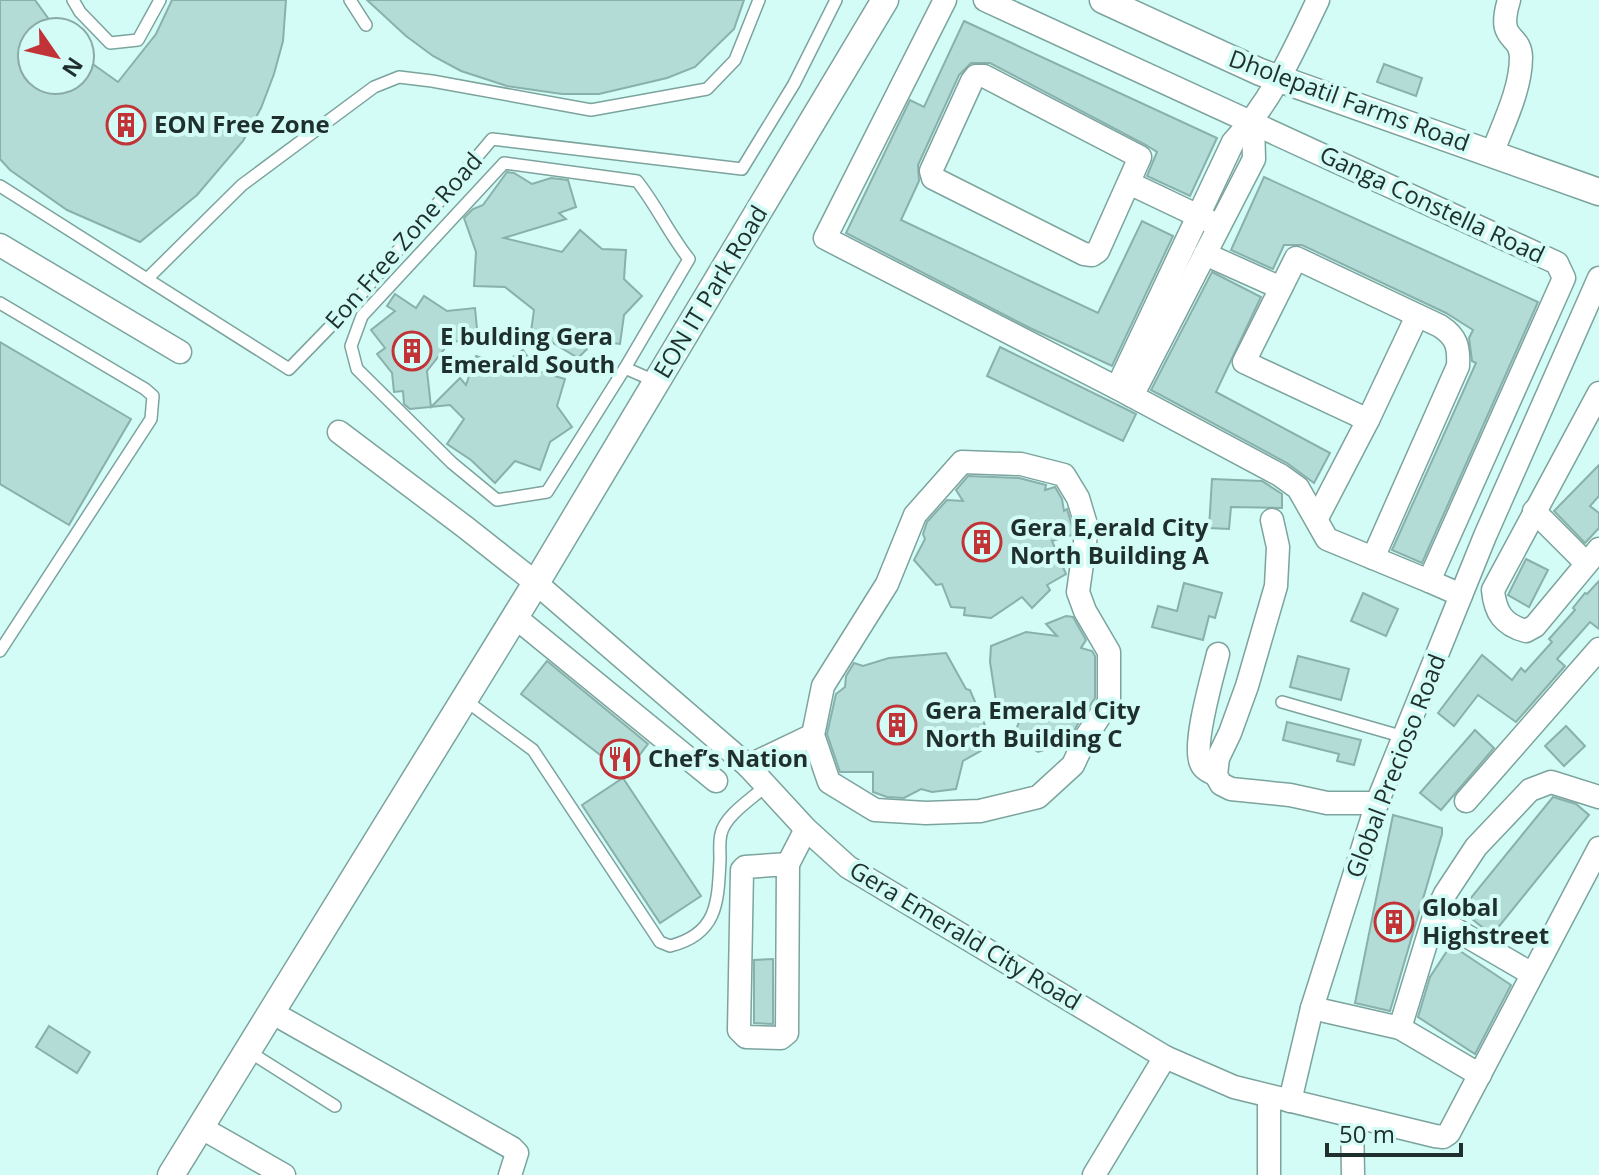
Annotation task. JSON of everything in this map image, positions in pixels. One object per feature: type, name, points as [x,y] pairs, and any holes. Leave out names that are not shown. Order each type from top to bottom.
[{"type":"street","name":"EON IT Park Road","points":[[171,1175],[536,583],[885,0]]},
{"type":"street","points":[[945,0],[825,238],[1280,475],[1298,488],[1327,539],[1461,595]]},
{"type":"street","name":"Ganga Constella Road","points":[[985,0],[1557,263],[1564,278],[1429,581]]},
{"type":"street","name":"Dholepatil Farms Road","points":[[1103,0],[1279,79],[1599,192]]},
{"type":"street","points":[[1124,392],[1233,142],[1253,122],[1279,79],[1318,0]]},
{"type":"street","points":[[1492,154],[1520,74],[1521,52],[1505,30],[1504,18],[1509,0]]},
{"type":"street","points":[[976,76],[984,76],[1140,157],[1129,183],[1098,251],[1092,255],[1084,254],[940,182],[933,178],[931,171],[972,81],[976,76]]},
{"type":"street","points":[[1124,392],[1205,254],[1254,159],[1253,122]]},
{"type":"street","points":[[1129,183],[1219,225]]},
{"type":"street","points":[[0,245],[180,352]]},
{"type":"street","points":[[1205,254],[1281,288]]},
{"type":"street","points":[[1368,420],[1244,362],[1296,258],[1451,334],[1459,352],[1458,366],[1373,558]]},
{"type":"street","name":"Global Precioso Road","points":[[1269,1175],[1280,1099],[1377,803],[1461,595],[1599,278]]},
{"type":"street","points":[[1317,518],[1417,316]]},
{"type":"street","points":[[1534,511],[1593,556],[1535,626],[1526,631],[1500,618],[1493,590],[1534,511],[1599,393]]},
{"type":"street","name":"Gera Emerald City Road","points":[[339,432],[536,583],[748,766],[806,829],[848,867],[1165,1057],[1234,1087],[1280,1099]]},
{"type":"street","points":[[962,462],[1021,464],[1064,475],[1078,498],[1087,528],[1078,592],[1085,611],[1109,652],[1109,702],[1086,737],[1073,765],[1038,797],[980,811],[926,813],[875,810],[829,782],[813,735],[823,686],[887,584],[915,515],[962,462]]},
{"type":"street","points":[[1216,775],[1218,758],[1247,686],[1276,586],[1278,547],[1272,520]]},
{"type":"street","points":[[515,617],[662,746],[716,781]]},
{"type":"street","points":[[1466,801],[1599,649]]},
{"type":"street","points":[[1218,654],[1200,732],[1199,759],[1221,784],[1231,789],[1290,795],[1327,803],[1377,803]]},
{"type":"street","points":[[662,746],[685,712]]},
{"type":"street","points":[[748,766],[813,735]]},
{"type":"street","points":[[1400,1028],[1434,917],[1445,894],[1476,847],[1530,790],[1551,782],[1599,797]]},
{"type":"street","points":[[788,864],[745,867],[742,870],[739,1030],[746,1037],[781,1038],[787,1033],[788,864],[806,829]]},
{"type":"street","points":[[1280,1099],[1443,1137],[1452,1128],[1599,848]]},
{"type":"street","points":[[1434,917],[1532,974]]},
{"type":"street","points":[[1312,1008],[1400,1028],[1480,1075]]},
{"type":"street","points":[[271,1012],[512,1148],[517,1153],[510,1175]]},
{"type":"street","points":[[1094,1175],[1165,1057]]},
{"type":"street","points":[[1352,1116],[1353,1175]]},
{"type":"street","points":[[200,1127],[284,1175]]},
{"type":"lane","points":[[73,0],[80,12],[110,43],[138,40],[160,0]]},
{"type":"lane","points":[[350,0],[366,25]]},
{"type":"lane","points":[[147,279],[242,185],[374,87],[399,77],[591,110],[707,89],[735,60],[759,0]]},
{"type":"lane","name":"Eon Free Zone Road","points":[[0,186],[289,369],[358,298],[492,139],[742,169],[794,84],[836,0]]},
{"type":"lane","points":[[504,163],[637,181],[657,207],[670,235],[689,259],[625,368],[547,492],[497,500],[452,463],[357,369],[351,346],[362,316],[504,163]]},
{"type":"lane","points":[[0,303],[153,396],[151,419],[0,651]]},
{"type":"lane","points":[[625,368],[658,382]]},
{"type":"lane","points":[[464,699],[533,750],[660,942],[670,946],[702,933],[709,923],[715,908],[721,833],[727,822],[767,785]]},
{"type":"lane","points":[[1282,702],[1404,737]]},
{"type":"lane","points":[[248,1050],[335,1106]]},
{"type":"building","name":"EON Free Zone","points":[[0,0],[35,0],[46,16],[16,16],[16,96],[96,96],[96,66],[118,82],[156,34],[172,0],[286,0],[283,41],[274,74],[261,108],[243,141],[197,195],[140,242],[67,210],[10,170],[0,159]]},
{"type":"building","points":[[367,0],[744,0],[734,29],[695,67],[667,78],[599,94],[562,94],[507,86],[461,71],[406,36]]},
{"type":"building","points":[[964,21],[1217,138],[1190,196],[1147,176],[1157,152],[990,63],[971,63],[959,75],[918,165],[919,181],[901,220],[1098,313],[1142,221],[1173,236],[1112,366],[1030,328],[846,233],[910,100],[924,107]]},
{"type":"building","points":[[1384,64],[1422,78],[1416,96],[1377,82]]},
{"type":"building","points":[[507,172],[532,184],[551,178],[568,180],[576,207],[559,213],[566,219],[504,238],[562,252],[580,230],[602,249],[626,250],[624,279],[642,296],[624,315],[620,344],[595,341],[578,358],[553,343],[530,339],[534,310],[505,287],[474,286],[476,252],[464,218],[483,205]]},
{"type":"building","points":[[1264,177],[1538,302],[1422,563],[1392,550],[1476,363],[1472,361],[1469,338],[1473,330],[1446,313],[1302,245],[1284,245],[1273,269],[1231,250]]},
{"type":"building","points":[[1212,272],[1261,297],[1216,392],[1330,453],[1314,483],[1287,463],[1151,390]]},
{"type":"building","name":"E bulding Gera Emerald South","points":[[395,294],[416,308],[424,296],[447,311],[475,308],[478,339],[450,342],[427,371],[431,407],[410,409],[404,404],[403,391],[394,392],[392,373],[377,354],[385,348],[371,330],[395,311],[387,306]]},
{"type":"building","points":[[0,342],[131,419],[69,525],[0,484]]},
{"type":"building","points":[[1000,347],[1136,414],[1123,441],[987,376]]},
{"type":"building","points":[[523,350],[537,371],[565,379],[557,406],[572,427],[550,442],[540,470],[515,461],[495,483],[471,460],[447,444],[464,419],[450,405],[431,407],[460,378],[466,385],[476,356],[503,364]]},
{"type":"building","points":[[1599,465],[1599,496],[1590,506],[1599,513],[1599,528],[1585,543],[1554,511]]},
{"type":"building","name":"Gera E,erald City North Building A","points":[[968,476],[1019,478],[1046,485],[1045,490],[1055,487],[1064,511],[1067,509],[1072,535],[1052,541],[1066,574],[1047,585],[1050,590],[1032,608],[1022,597],[991,618],[964,615],[965,608],[951,607],[942,584],[936,585],[914,560],[925,539],[923,534],[927,522],[947,500],[963,501],[956,490]]},
{"type":"building","points":[[1212,479],[1262,481],[1282,494],[1282,508],[1231,507],[1229,529],[1209,528]]},
{"type":"building","points":[[1526,559],[1548,570],[1529,607],[1508,595]]},
{"type":"building","points":[[1599,581],[1599,629],[1590,622],[1557,659],[1565,666],[1516,722],[1478,695],[1454,726],[1438,713],[1482,655],[1512,680],[1521,668],[1525,672],[1552,642],[1549,639],[1575,610],[1573,608],[1585,593]]},
{"type":"building","points":[[1184,583],[1222,593],[1215,618],[1209,616],[1203,640],[1152,627],[1158,606],[1177,611]]},
{"type":"building","points":[[1363,593],[1398,609],[1386,636],[1351,621]]},
{"type":"building","points":[[1066,616],[1073,617],[1086,640],[1081,648],[1092,651],[1095,656],[1095,698],[1084,715],[1080,713],[1079,722],[1070,738],[1060,745],[1038,752],[1013,737],[1021,717],[1009,715],[996,701],[990,662],[991,646],[1026,632],[1057,636],[1046,624]]},
{"type":"building","name":"Gera Emerald City North Building C","points":[[946,653],[966,689],[970,690],[993,744],[963,761],[956,789],[932,792],[921,789],[904,798],[887,797],[873,792],[873,772],[840,772],[827,734],[836,694],[845,687],[846,676],[854,663],[863,666],[889,658]]},
{"type":"building","points":[[1298,656],[1349,669],[1341,700],[1290,687]]},
{"type":"building","points":[[547,661],[648,744],[625,774],[521,694]]},
{"type":"building","points":[[1287,722],[1361,740],[1354,765],[1337,761],[1339,754],[1283,740]]},
{"type":"building","points":[[1566,726],[1585,746],[1564,766],[1545,746]]},
{"type":"building","points":[[1475,730],[1494,748],[1441,810],[1420,793]]},
{"type":"building","points":[[623,778],[701,896],[660,923],[582,805]]},
{"type":"building","points":[[1553,797],[1576,804],[1589,815],[1492,935],[1461,910]]},
{"type":"building","name":"Global Highstreet","points":[[1393,815],[1442,828],[1442,834],[1390,1011],[1355,1003]]},
{"type":"building","points":[[1451,945],[1511,985],[1475,1054],[1418,1017],[1430,977]]},
{"type":"building","points":[[773,959],[773,1024],[754,1023],[754,960]]},
{"type":"building","points":[[49,1026],[90,1052],[77,1073],[36,1047]]},
{"type":"place","name":"EON Free Zone","points":[[126,125]]},
{"type":"place","name":"E bulding Gera Emerald South","points":[[412,351]]},
{"type":"place","name":"Gera E,erald City North Building A","points":[[982,542]]},
{"type":"place","name":"Gera Emerald City North Building C","points":[[897,725]]},
{"type":"place","name":"Chef’s Nation","points":[[620,759]]},
{"type":"place","name":"Global Highstreet","points":[[1394,922]]}]
